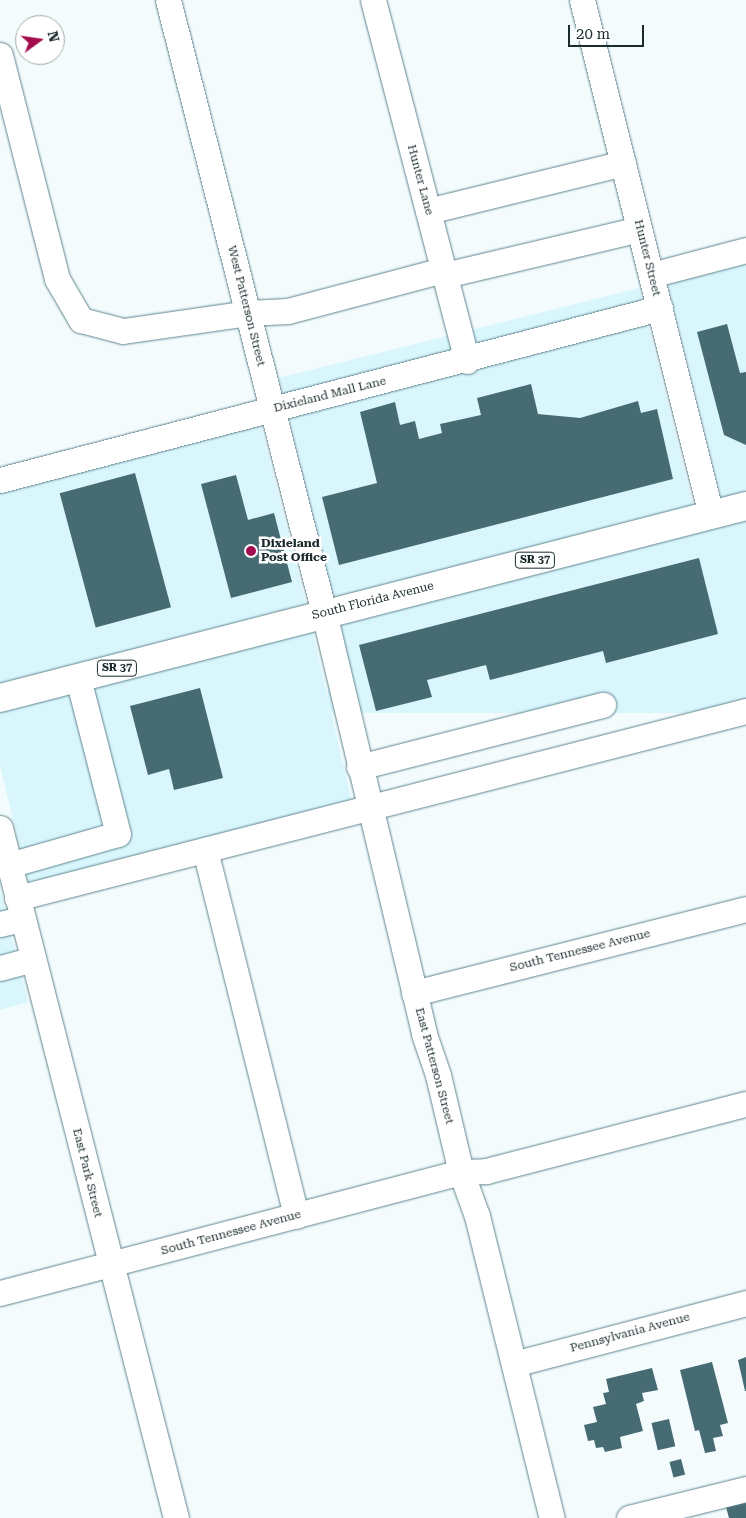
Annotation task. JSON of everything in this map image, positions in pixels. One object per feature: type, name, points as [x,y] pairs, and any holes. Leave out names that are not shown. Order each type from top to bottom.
[{"type":"main road","name":"South Florida Avenue","points":[[0,698],[324,613],[746,506]]},
{"type":"street","name":"West Patterson Street","points":[[168,0],[324,613]]},
{"type":"street","name":"Hunter Lane","points":[[373,0],[467,361]]},
{"type":"street","name":"Hunter Street","points":[[582,0],[711,515]]},
{"type":"street","points":[[0,55],[57,279],[81,320],[123,331],[248,313],[288,311],[444,272],[639,229]]},
{"type":"street","points":[[428,211],[623,163]]},
{"type":"street","points":[[651,275],[746,252]]},
{"type":"street","name":"Dixieland Mall Lane","points":[[0,480],[467,361],[660,308]]},
{"type":"street","name":"East Patterson Street","points":[[324,613],[368,807],[414,993],[461,1172],[477,1216],[552,1518]]},
{"type":"street","points":[[5,860],[118,834],[78,678]]},
{"type":"street","points":[[359,767],[602,705]]},
{"type":"street","points":[[13,914],[205,850],[746,711]]},
{"type":"street","name":"East Park Street","points":[[0,828],[13,914],[33,959],[176,1518]]},
{"type":"street","points":[[205,850],[296,1216]]},
{"type":"street","name":"South Tennessee Avenue","points":[[414,993],[746,908]]},
{"type":"street","points":[[0,968],[33,959]]},
{"type":"street","name":"South Tennessee Avenue","points":[[0,1293],[461,1172],[486,1171],[746,1104]]},
{"type":"street","name":"Pennsylvania Avenue","points":[[514,1364],[746,1303]]},
{"type":"street","points":[[629,1518],[746,1489]]},
{"type":"shaded area","points":[[746,255],[746,493],[722,499],[667,279]]},
{"type":"shaded area","points":[[639,288],[693,506],[333,596],[279,378]]},
{"type":"shaded area","points":[[255,402],[306,604],[0,684],[0,473]]},
{"type":"shaded area","points":[[328,520],[746,520],[746,713],[328,713]]},
{"type":"shaded area","points":[[312,629],[353,807],[29,886],[0,766],[0,711]]},
{"type":"shaded area","points":[[0,889],[28,1002],[0,1010]]},
{"type":"building","points":[[727,324],[740,373],[746,372],[746,445],[724,435],[697,332]]},
{"type":"building","points":[[531,384],[538,414],[580,418],[638,401],[641,413],[657,409],[673,479],[339,565],[322,497],[377,483],[360,412],[395,402],[400,425],[415,421],[419,439],[442,433],[440,424],[481,415],[477,398]]},
{"type":"building","points":[[135,473],[171,607],[96,627],[60,493]]},
{"type":"building","name":"Dixieland Post Office","points":[[236,475],[248,520],[274,513],[292,582],[231,598],[201,484]]},
{"type":"building","points":[[699,558],[718,634],[606,663],[603,651],[490,680],[486,665],[427,680],[432,697],[376,711],[359,645]]},
{"type":"building","points":[[200,688],[223,778],[174,790],[169,769],[148,775],[130,706]]},
{"type":"building","points":[[746,1357],[746,1391],[745,1391],[738,1360]]},
{"type":"building","points":[[712,1362],[728,1423],[720,1425],[723,1436],[713,1438],[716,1451],[705,1453],[699,1430],[695,1431],[680,1370]]},
{"type":"building","points":[[652,1368],[658,1390],[642,1393],[644,1401],[636,1404],[643,1431],[620,1437],[622,1448],[605,1452],[603,1447],[596,1448],[594,1440],[588,1441],[584,1425],[597,1422],[593,1407],[606,1404],[603,1393],[609,1392],[606,1379]]},
{"type":"building","points":[[669,1419],[675,1446],[658,1450],[651,1423]]},
{"type":"building","points":[[681,1459],[685,1474],[674,1478],[669,1462]]},
{"type":"building","points":[[746,1502],[746,1518],[729,1518],[726,1507]]},
{"type":"place","name":"Dixieland Post Office","points":[[251,551]]}]
